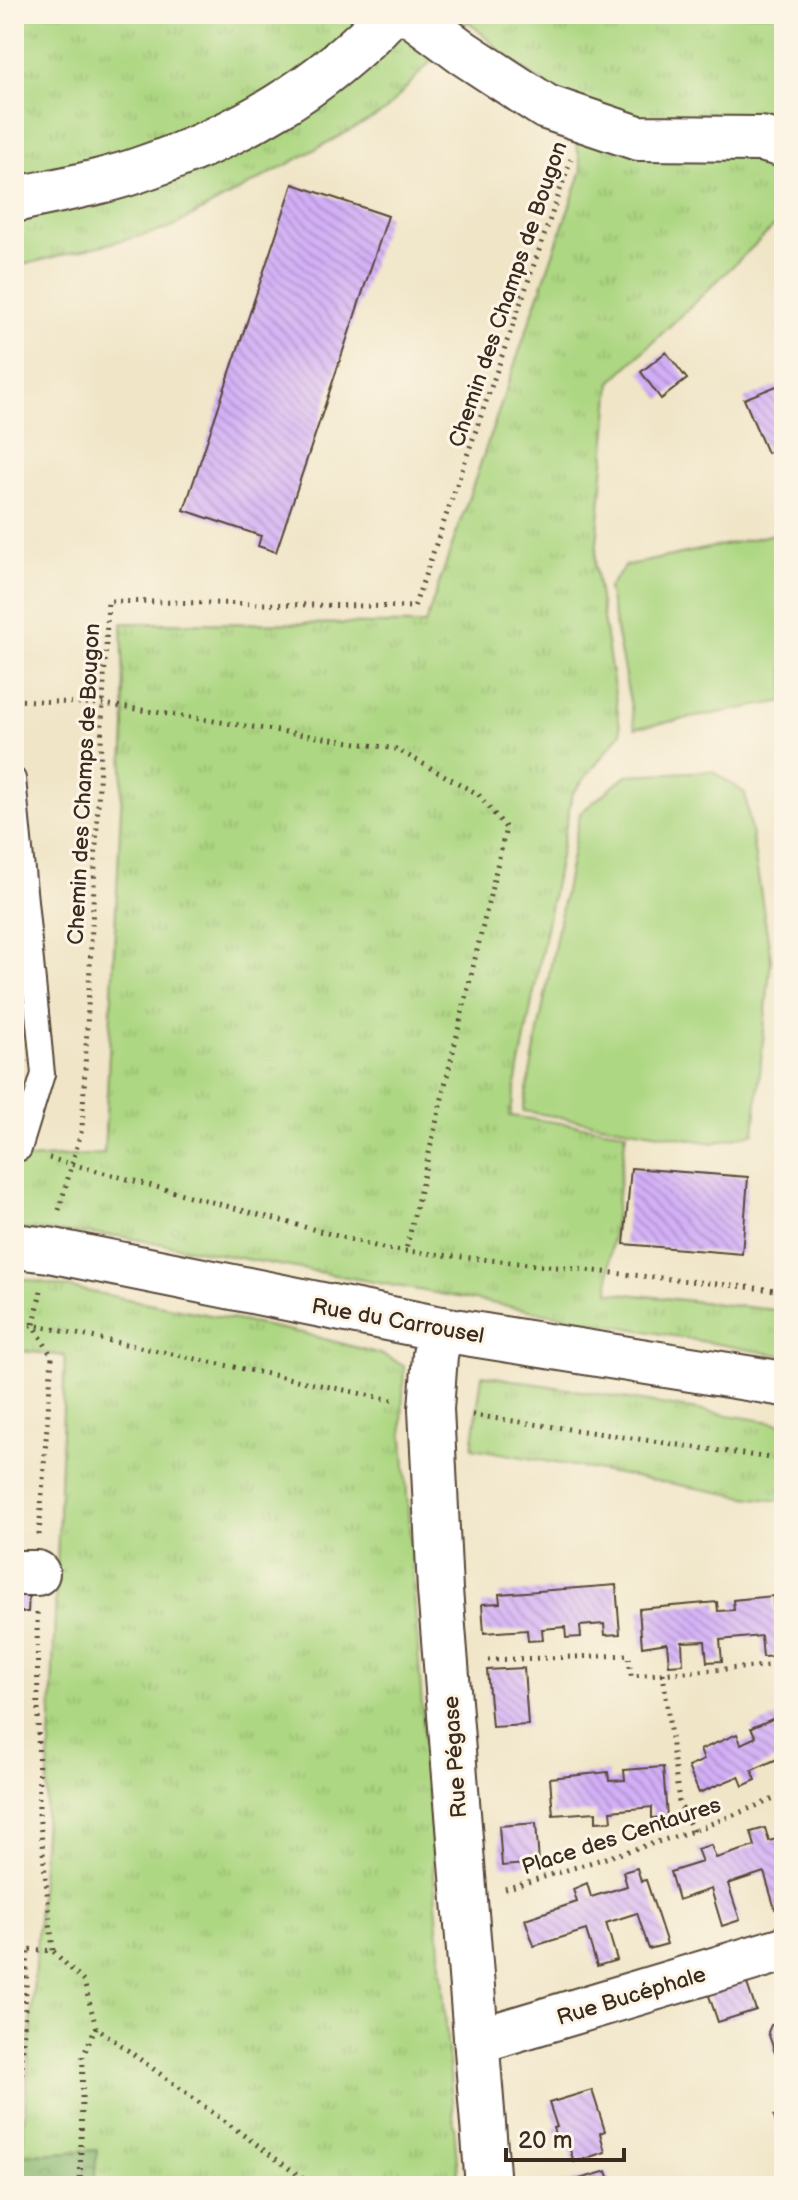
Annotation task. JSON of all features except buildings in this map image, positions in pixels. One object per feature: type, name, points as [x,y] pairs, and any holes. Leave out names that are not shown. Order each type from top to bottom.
[{"type":"street","points":[[14,200],[142,169],[214,141],[321,78],[366,40],[390,14]]},
{"type":"street","points":[[411,14],[546,107],[638,138],[761,139],[784,145]]},
{"type":"street","name":"Rue du Carrousel","points":[[14,1246],[49,1250],[441,1329],[784,1384]]},
{"type":"street","name":"Rue Pégase","points":[[441,1329],[435,1355],[431,1409],[440,1590],[488,2186]]},
{"type":"street","name":"Rue Bucéphale","points":[[477,2041],[784,1949]]},
{"type":"lane","points":[[14,779],[43,1074],[20,1149]]},
{"type":"path","name":"Chemin des Champs de Bougon","points":[[71,1164],[82,1129],[108,601],[414,607],[585,120]]},
{"type":"path","points":[[14,700],[103,704],[396,749],[478,794],[506,828],[406,1250]]},
{"type":"path","points":[[20,1149],[386,1249],[784,1291]]},
{"type":"path","points":[[14,1324],[34,1325],[52,1357],[25,1573],[39,1813],[53,1951],[84,1982],[96,2027],[313,2186]]},
{"type":"path","points":[[447,1662],[629,1655],[631,1676],[784,1667]]},
{"type":"path","points":[[663,1673],[679,1802],[693,1831]]},
{"type":"path","name":"Place des Centaures","points":[[465,1892],[506,1888],[693,1831],[784,1795]]},
{"type":"path","points":[[14,1948],[53,1951]]},
{"type":"path","points":[[16,2186],[28,1949]]},
{"type":"path","points":[[80,2186],[83,2056],[96,2027]]},
{"type":"green space","points":[[14,14],[784,14],[784,217],[611,382],[595,566],[621,733],[572,794],[510,1116],[626,1132],[610,1257],[609,1292],[784,1311],[784,1356],[118,1236],[14,1229],[14,1160],[104,1154],[125,727],[122,623],[425,624],[582,170],[567,99],[506,56],[468,21],[384,112],[168,229],[14,267]]},
{"type":"green space","points":[[784,532],[784,701],[635,728],[608,588],[625,566]]},
{"type":"green space","points":[[712,771],[745,793],[771,959],[754,1133],[713,1143],[523,1111],[580,813],[627,775]]},
{"type":"green space","points":[[14,1277],[302,1333],[380,1354],[404,1365],[402,1425],[459,2186],[94,2186],[96,2150],[22,2155],[50,1745],[65,1356],[14,1350]]},
{"type":"green space","points":[[482,1375],[784,1424],[784,1501],[752,1498],[472,1448]]},
{"type":"green space","points":[[97,2150],[94,2186],[18,2186],[22,2155]]}]
